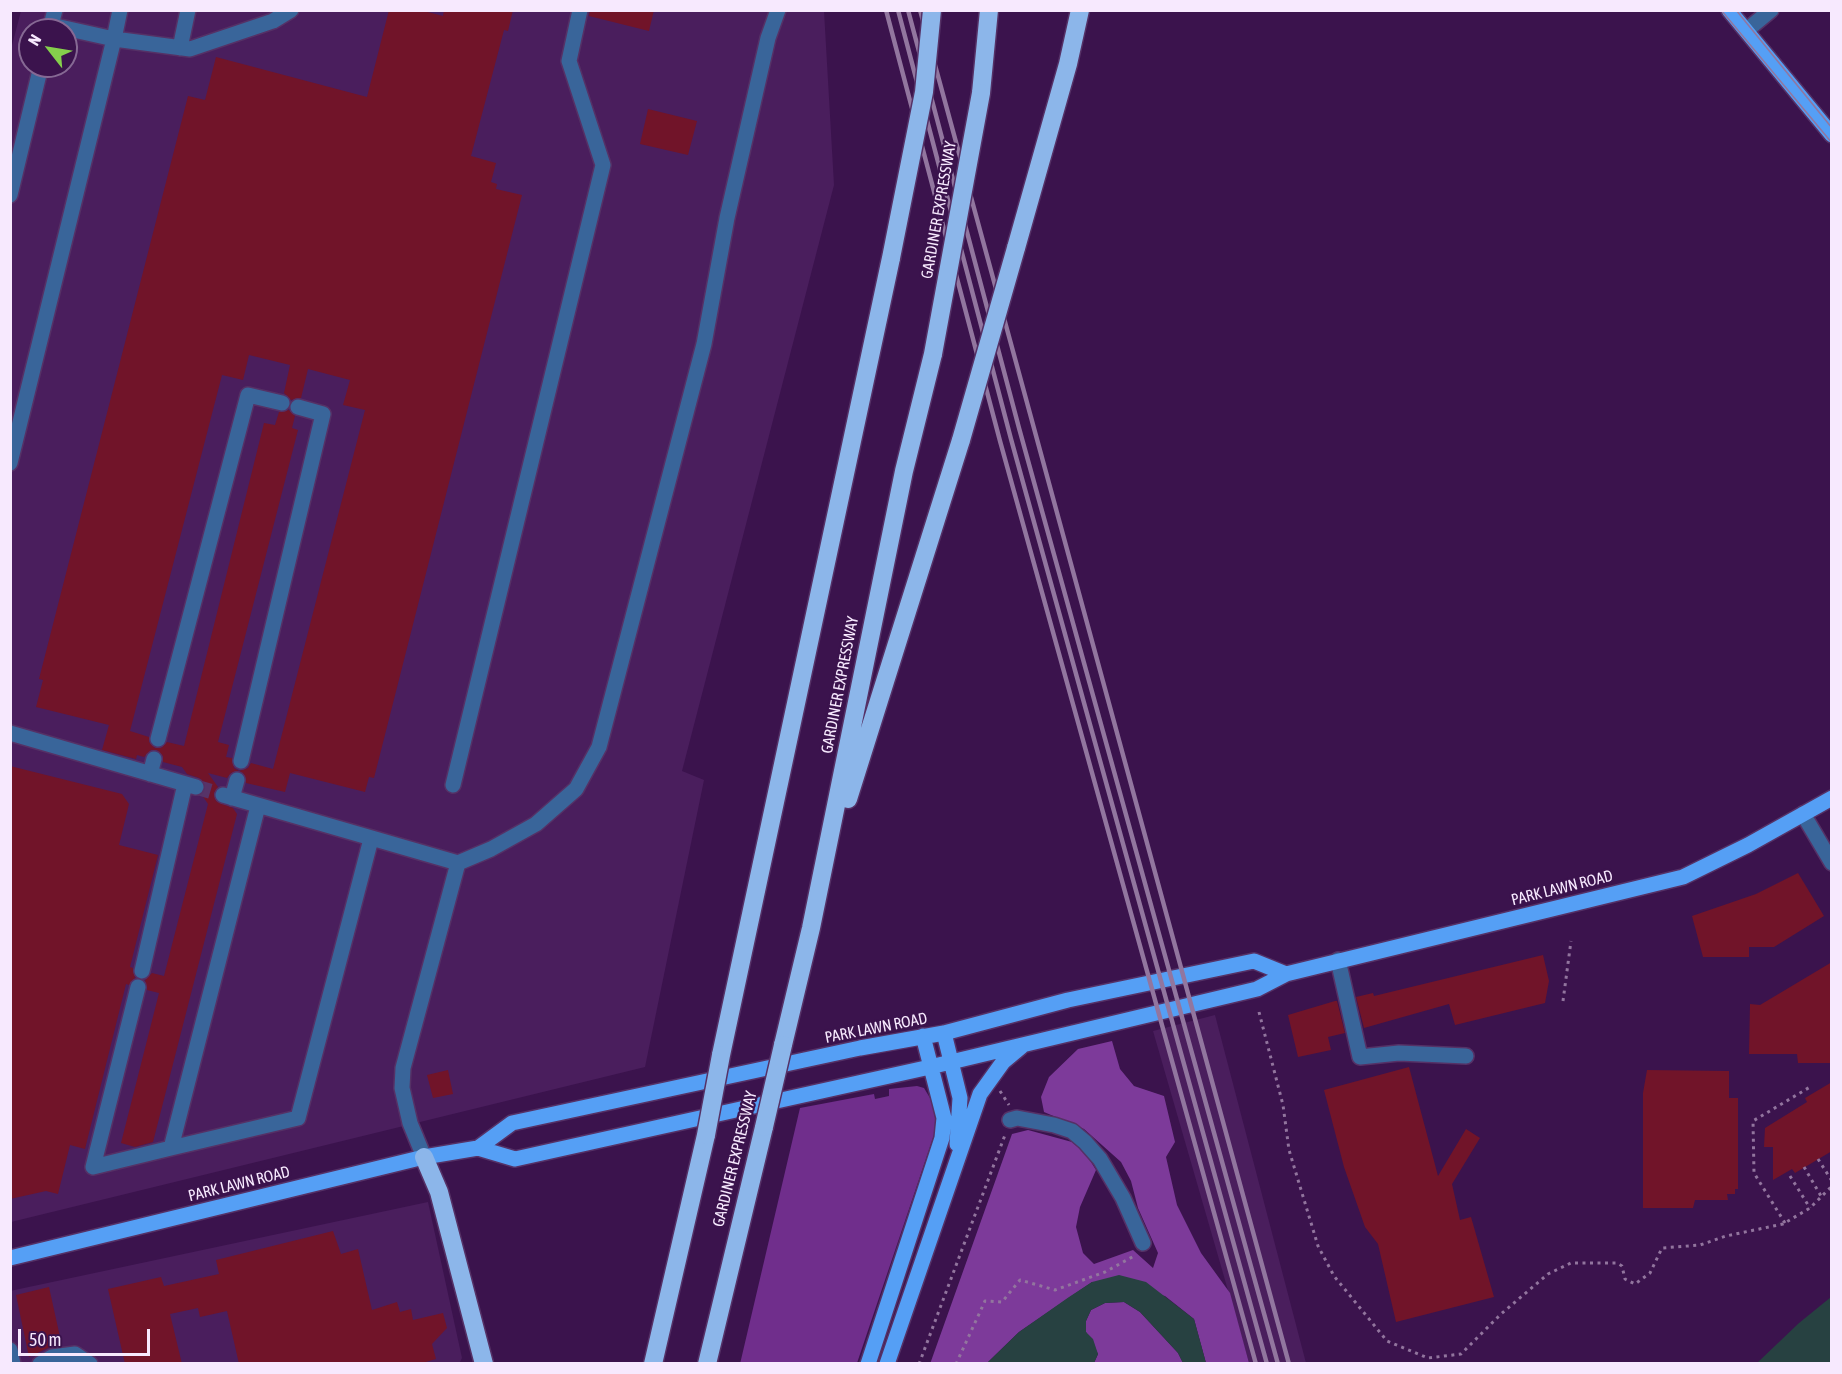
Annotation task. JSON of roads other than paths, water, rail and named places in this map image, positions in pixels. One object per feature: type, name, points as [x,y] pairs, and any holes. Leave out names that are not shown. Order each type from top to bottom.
[{"type":"highway","name":"GARDINER EXPRESSWAY","points":[[653,1364],[706,1135],[721,1055],[891,258],[924,92],[932,10]]},
{"type":"highway","name":"GARDINER EXPRESSWAY","points":[[707,1364],[811,928],[904,471],[933,354],[981,93],[989,10]]},
{"type":"highway","points":[[811,928],[846,802],[961,440],[1068,64],[1080,10]]},
{"type":"highway","points":[[424,1157],[439,1192],[484,1364]]},
{"type":"main road","points":[[1729,10],[1832,135]]},
{"type":"main road","name":"PARK LAWN ROAD","points":[[10,1258],[424,1157],[478,1149],[515,1159],[930,1067],[1257,989],[1286,974],[1338,960],[1683,877],[1832,798]]},
{"type":"main road","name":"PARK LAWN ROAD","points":[[478,1149],[512,1123],[944,1033],[1068,1000],[1254,961],[1286,974]]},
{"type":"main road","points":[[944,1033],[960,1098],[955,1165]]},
{"type":"main road","points":[[868,1364],[942,1138],[944,1118],[923,1036]]},
{"type":"main road","points":[[887,1364],[980,1094],[1003,1062],[1025,1044]]},
{"type":"street","points":[[10,463],[120,10]]},
{"type":"street","points":[[180,48],[188,10]]},
{"type":"street","points":[[78,29],[114,39],[190,49],[273,21],[291,10]]},
{"type":"street","points":[[453,785],[603,165],[569,61],[580,10]]},
{"type":"street","points":[[237,780],[228,796],[459,863],[492,849],[536,824],[576,789],[599,747],[704,344],[732,196],[768,38],[778,10]]},
{"type":"street","points":[[1747,30],[1771,10]]},
{"type":"street","points":[[10,195],[38,78]]},
{"type":"street","points":[[159,740],[248,395],[282,403]]},
{"type":"street","points":[[241,760],[323,414],[298,407]]},
{"type":"street","points":[[10,733],[152,767],[191,786],[142,971]]},
{"type":"street","points":[[171,1148],[258,806]]},
{"type":"street","points":[[1803,814],[1832,863]]},
{"type":"street","points":[[138,987],[93,1167],[298,1118],[371,839]]},
{"type":"street","points":[[424,1157],[410,1123],[402,1088],[403,1068],[459,863]]},
{"type":"street","points":[[1338,960],[1360,1057],[1399,1053],[1466,1056]]},
{"type":"street","points":[[1010,1120],[1054,1125],[1072,1131],[1085,1142],[1100,1159],[1123,1198],[1143,1243]]},
{"type":"street","points":[[10,1350],[13,1364]]},
{"type":"street","points":[[40,1364],[52,1357],[75,1354],[90,1364]]},
{"type":"tunnel","points":[[196,787],[223,795]]},
{"type":"tram line","points":[[1721,10],[1832,143]]},
{"type":"tram line","points":[[1736,10],[1832,128]]},
{"type":"railway","points":[[886,10],[1000,441],[1256,1364]]},
{"type":"railway","points":[[898,10],[1011,439],[1267,1364]]},
{"type":"railway","points":[[908,10],[1019,428],[1278,1364]]},
{"type":"railway","points":[[920,10],[1289,1364]]}]
